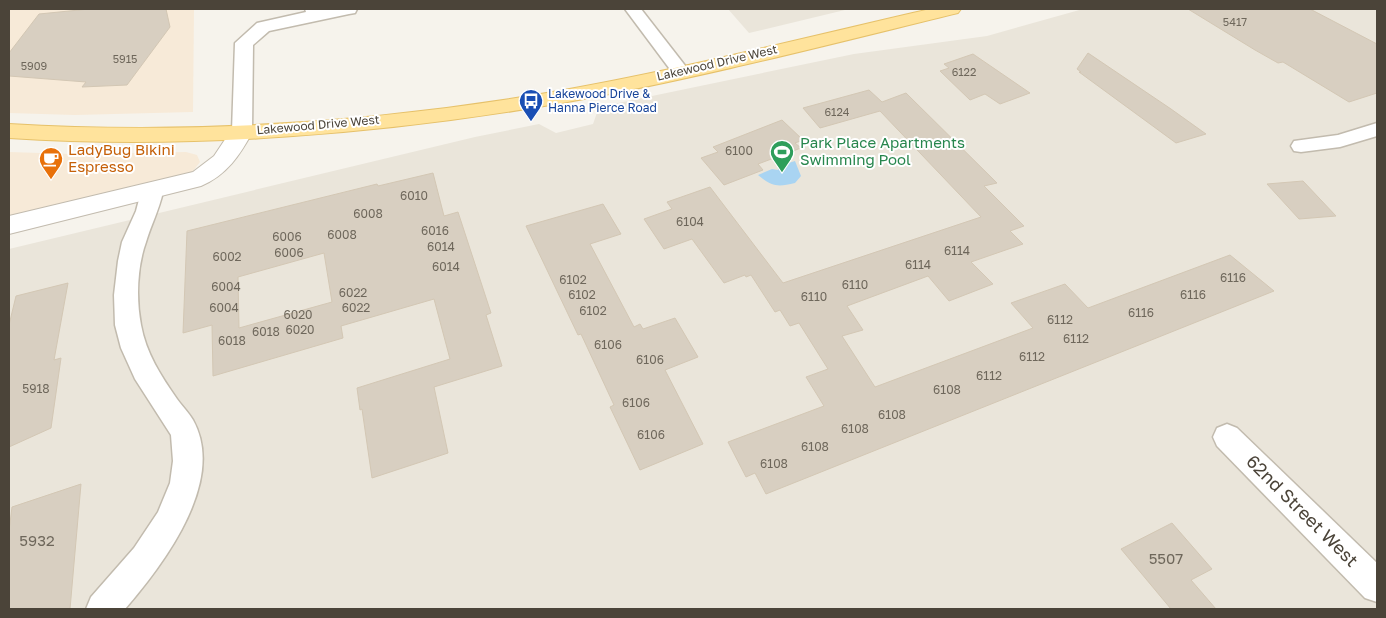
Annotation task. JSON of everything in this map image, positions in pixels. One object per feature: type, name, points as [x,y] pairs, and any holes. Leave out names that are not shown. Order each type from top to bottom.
[{"type":"main road","name":"Lakewood Drive West","points":[[9,131],[99,135],[242,132],[411,118],[564,96],[681,72],[952,9]]},
{"type":"street","points":[[9,225],[193,182],[212,172],[227,157],[242,132],[244,43],[263,27],[314,12],[349,9]]},
{"type":"street","points":[[634,9],[681,72]]},
{"type":"street","points":[[1301,146],[1340,141],[1377,129]]},
{"type":"street","points":[[103,609],[140,567],[164,532],[178,504],[186,478],[188,454],[186,433],[149,380],[136,352],[128,325],[126,307],[131,254],[150,205],[152,192]]},
{"type":"street","name":"62nd Street West","points":[[1227,437],[1377,586]]},
{"type":"shaded area","points":[[9,9],[194,9],[193,112],[75,115],[9,113]]},
{"type":"shaded area","points":[[728,9],[849,9],[749,33]]},
{"type":"shaded area","points":[[1083,9],[1377,9],[1377,609],[9,609],[9,249],[475,137],[539,124],[556,133],[593,124],[599,107],[854,54],[987,36]]},
{"type":"shaded area","points":[[9,152],[72,154],[186,152],[197,155],[200,162],[193,171],[178,179],[9,216]]},
{"type":"water","name":"Park Place Apartments Swimming Pool","points":[[795,161],[801,176],[795,183],[775,185],[758,175],[772,169],[778,170],[779,166]]},
{"type":"building","points":[[89,9],[166,9],[170,27],[127,85],[82,87],[86,82],[9,76],[9,53],[39,14]]},
{"type":"building","points":[[1188,9],[1310,9],[1377,44],[1377,93],[1349,102],[1283,62],[1278,63],[1255,50]]},
{"type":"building","points":[[1088,53],[1206,134],[1176,143],[1079,72],[1081,72],[1077,69]]},
{"type":"building","points":[[973,54],[1030,93],[1000,104],[985,94],[970,100],[940,71],[949,68],[944,64]]},
{"type":"building","points":[[869,90],[882,102],[906,93],[997,183],[984,186],[1024,226],[1010,231],[1023,244],[971,262],[993,284],[949,301],[928,276],[847,306],[863,330],[842,336],[875,387],[1033,328],[1011,303],[1065,284],[1088,308],[1230,255],[1274,291],[766,494],[755,473],[746,477],[728,442],[824,406],[806,377],[828,369],[799,323],[790,326],[780,310],[775,312],[751,275],[746,277],[745,275],[724,283],[692,239],[664,249],[644,219],[672,209],[667,202],[710,187],[783,283],[981,217],[880,111],[820,128],[803,108]]},
{"type":"building","points":[[782,120],[803,140],[795,143],[801,148],[758,164],[763,170],[724,185],[701,158],[718,152],[713,147]]},
{"type":"building","points":[[433,173],[444,216],[458,212],[491,313],[486,315],[502,366],[434,387],[448,453],[372,478],[357,388],[450,359],[434,299],[341,326],[343,338],[213,376],[212,325],[183,333],[187,231],[377,184],[378,186]],"holes":[[[324,253],[332,302],[239,328],[238,277]]]},
{"type":"building","points":[[1303,181],[1336,216],[1299,219],[1267,184]]},
{"type":"building","points":[[603,204],[621,234],[590,244],[634,327],[640,324],[643,329],[675,318],[698,357],[665,370],[703,444],[640,470],[610,407],[614,405],[581,334],[578,335],[526,226]]},
{"type":"building","points":[[68,283],[54,360],[61,358],[51,428],[9,447],[9,325],[16,296]]},
{"type":"building","points":[[81,484],[70,609],[9,609],[9,531],[12,507]]},
{"type":"building","points":[[1172,523],[1212,569],[1191,580],[1216,609],[1171,609],[1121,549]]},
{"type":"place","name":"Lakewood Drive & Hanna Pierce Road","points":[[531,122]]},
{"type":"place","name":"Park Place Apartments Swimming Pool","points":[[782,173]]},
{"type":"place","name":"LadyBug Bikini Espresso","points":[[51,180]]}]
